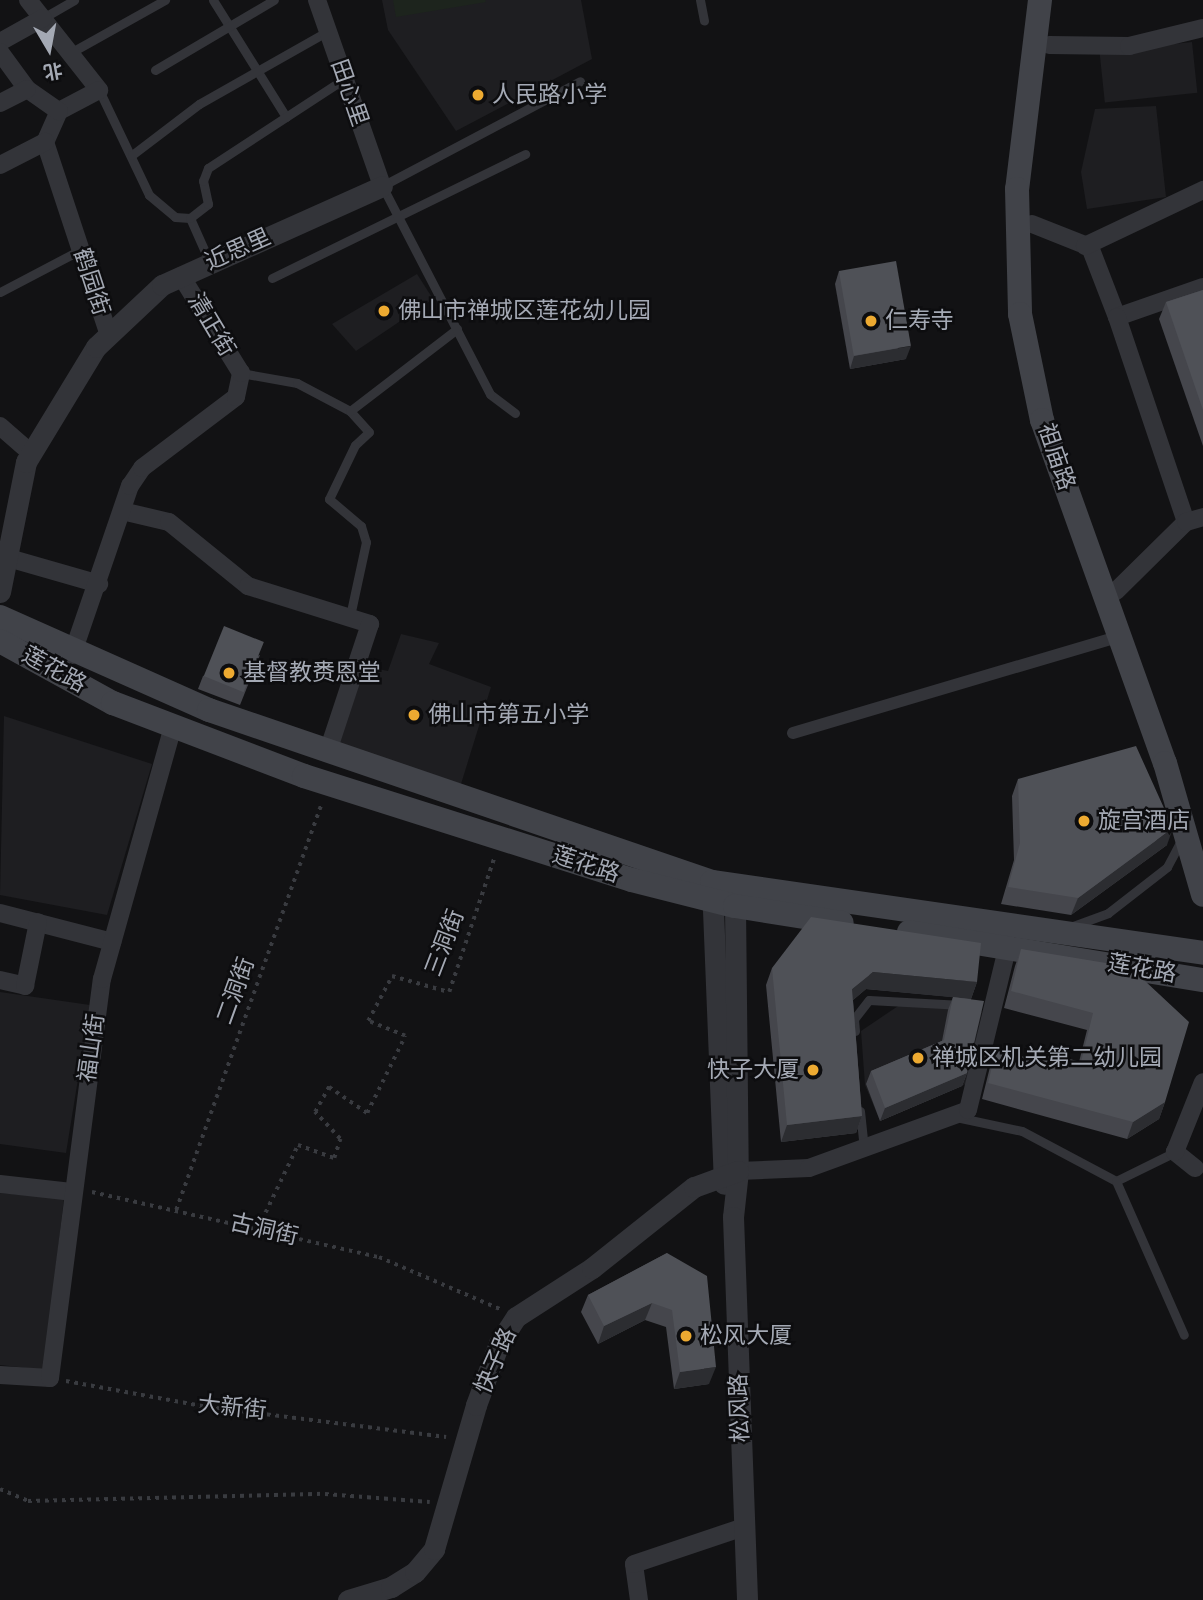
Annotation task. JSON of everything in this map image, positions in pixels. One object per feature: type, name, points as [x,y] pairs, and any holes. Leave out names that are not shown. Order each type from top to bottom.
[{"type":"main road","name":"祖庙路","points":[[1040,0],[1017,189],[1020,314],[1042,420],[1119,636],[1194,830]]},
{"type":"main road","name":"祖庙路","points":[[1055,0],[1032,224],[1033,307],[1053,418],[1116,591],[1194,830],[1203,895]]},
{"type":"main road","name":"莲花路","points":[[0,617],[72,655],[724,894],[1203,953]]},
{"type":"main road","name":"莲花路","points":[[0,641],[114,703],[329,783],[500,838],[724,894],[1203,979]]},
{"type":"street","points":[[0,165],[45,142],[59,111],[99,90],[27,0]]},
{"type":"street","name":"田心里","points":[[317,0],[382,186]]},
{"type":"street","points":[[0,42],[43,18]]},
{"type":"street","points":[[1049,45],[1129,46],[1203,28]]},
{"type":"street","points":[[0,52],[27,89],[59,111]]},
{"type":"street","points":[[0,103],[27,89]]},
{"type":"street","name":"鹤园街","points":[[0,592],[5,557],[31,453],[109,335],[45,142]]},
{"type":"street","name":"近思里","points":[[109,335],[162,285],[382,186]]},
{"type":"street","points":[[1085,246],[1203,190]]},
{"type":"street","points":[[1032,224],[1085,246],[1118,317],[1194,520],[1116,591]]},
{"type":"street","name":"清正街","points":[[181,276],[241,373]]},
{"type":"street","points":[[1118,317],[1203,287]]},
{"type":"street","points":[[72,655],[99,584],[122,511],[142,468],[236,397],[241,373]]},
{"type":"street","points":[[0,426],[31,453]]},
{"type":"street","points":[[122,511],[169,522],[248,586],[370,624],[328,751]]},
{"type":"street","points":[[5,557],[99,584]]},
{"type":"street","points":[[793,733],[1119,636]]},
{"type":"street","name":"福山街","points":[[50,1378],[72,1192],[112,942],[173,726]]},
{"type":"street","points":[[724,894],[730,1172],[808,1168],[968,1110],[1007,946]]},
{"type":"street","points":[[0,913],[112,942]]},
{"type":"street","points":[[0,980],[25,986],[38,922]]},
{"type":"street","points":[[1199,1166],[1175,1152],[1203,1082]]},
{"type":"street","name":"松风路","points":[[730,1172],[747,1600]]},
{"type":"street","name":"快子路","points":[[348,1600],[415,1572],[434,1549],[449,1504],[465,1440],[499,1343],[516,1317],[730,1172]]},
{"type":"street","points":[[0,1184],[72,1192]]},
{"type":"street","points":[[0,1375],[50,1378]]},
{"type":"street","points":[[639,1600],[634,1564],[744,1527]]},
{"type":"lane","points":[[43,18],[75,0]]},
{"type":"lane","points":[[70,53],[164,0]]},
{"type":"lane","points":[[212,0],[260,71],[286,117]]},
{"type":"lane","points":[[155,70],[227,24],[274,0]]},
{"type":"lane","points":[[700,0],[704,21]]},
{"type":"lane","points":[[132,155],[199,104],[328,32]]},
{"type":"lane","points":[[99,90],[149,195],[176,217],[191,219],[208,204],[203,181],[208,168],[344,79]]},
{"type":"lane","points":[[515,413],[490,394],[382,186],[580,80]]},
{"type":"lane","points":[[272,278],[525,154]]},
{"type":"lane","points":[[191,219],[210,263]]},
{"type":"lane","points":[[0,292],[80,250]]},
{"type":"lane","points":[[350,411],[457,329]]},
{"type":"lane","points":[[241,373],[297,383],[350,411],[369,432],[355,444],[329,499],[361,526],[366,542],[350,616]]},
{"type":"lane","points":[[1052,934],[1108,913],[1167,867],[1194,830]]},
{"type":"lane","points":[[855,1044],[854,1019],[869,1000],[906,997],[991,1009]]},
{"type":"lane","points":[[858,1093],[864,1149]]},
{"type":"lane","points":[[952,1116],[1022,1131],[1116,1181],[1184,1335]]},
{"type":"lane","points":[[1116,1181],[1175,1152]]},
{"type":"path","name":"二洞街","points":[[176,1210],[329,783]]},
{"type":"path","name":"三洞街","points":[[258,1228],[298,1145],[334,1158],[340,1139],[315,1112],[329,1087],[367,1113],[405,1036],[368,1021],[392,976],[449,992],[500,838]]},
{"type":"path","name":"古洞街","points":[[72,1192],[176,1210],[379,1257],[516,1317]]},
{"type":"path","name":"大新街","points":[[50,1378],[208,1407],[344,1420],[465,1440]]},
{"type":"path","points":[[0,1489],[28,1501],[326,1494],[449,1504]]},
{"type":"shaded area","name":"人民路小学","points":[[382,0],[581,0],[592,59],[456,131],[388,30]]},
{"type":"shaded area","points":[[393,0],[485,0],[486,2],[396,17]]},
{"type":"shaded area","points":[[1192,42],[1197,93],[1105,102],[1100,52]]},
{"type":"shaded area","points":[[1156,106],[1166,197],[1087,209],[1081,172],[1095,109]]},
{"type":"shaded area","name":"佛山市禅城区莲花幼儿园","points":[[417,274],[433,299],[356,351],[332,324]]},
{"type":"shaded area","name":"佛山市第五小学","points":[[401,634],[439,643],[429,664],[491,687],[461,784],[338,743],[359,665],[388,671]]},
{"type":"shaded area","points":[[4,716],[152,764],[107,915],[0,895]]},
{"type":"shaded area","points":[[0,992],[90,1005],[66,1153],[0,1144]]},
{"type":"shaded area","name":"禅城区机关第二幼儿园","points":[[901,1004],[982,1012],[966,1084],[880,1121],[865,1085],[861,1031]]},
{"type":"shaded area","points":[[0,1193],[64,1198],[44,1370],[0,1365]]},
{"type":"building","name":"仁寿寺","points":[[896,261],[911,346],[854,356],[839,271]]},
{"type":"building","points":[[1203,290],[1203,410],[1166,302]]},
{"type":"building","name":"基督教赉恩堂","points":[[224,626],[264,642],[244,692],[204,676]]},
{"type":"building","name":"旋宫酒店","points":[[1136,746],[1173,828],[1078,898],[1008,887],[1020,843],[1018,779]]},
{"type":"building","name":"快子大厦","points":[[811,917],[981,943],[977,982],[873,972],[852,989],[862,1116],[787,1125],[772,968]]},
{"type":"building","points":[[1021,949],[1130,967],[1189,1022],[1165,1102],[1133,1122],[988,1083],[996,1050],[1033,1059],[1035,1050],[1081,1062],[1093,1013],[1011,991]]},
{"type":"building","points":[[953,997],[984,1001],[967,1073],[885,1108],[871,1071],[944,1040]]},
{"type":"building","name":"松风大厦","points":[[667,1253],[707,1276],[716,1367],[680,1372],[672,1310],[652,1303],[604,1326],[588,1295]]},
{"type":"place","name":"人民路小学","points":[[478,95]]},
{"type":"place","name":"佛山市禅城区莲花幼儿园","points":[[384,311]]},
{"type":"place","name":"仁寿寺","points":[[871,321]]},
{"type":"place","name":"基督教赉恩堂","points":[[229,673]]},
{"type":"place","name":"佛山市第五小学","points":[[414,715]]},
{"type":"place","name":"旋宫酒店","points":[[1084,821]]},
{"type":"place","name":"禅城区机关第二幼儿园","points":[[918,1058]]},
{"type":"place","name":"快子大厦","points":[[813,1070]]},
{"type":"place","name":"松风大厦","points":[[686,1336]]}]
